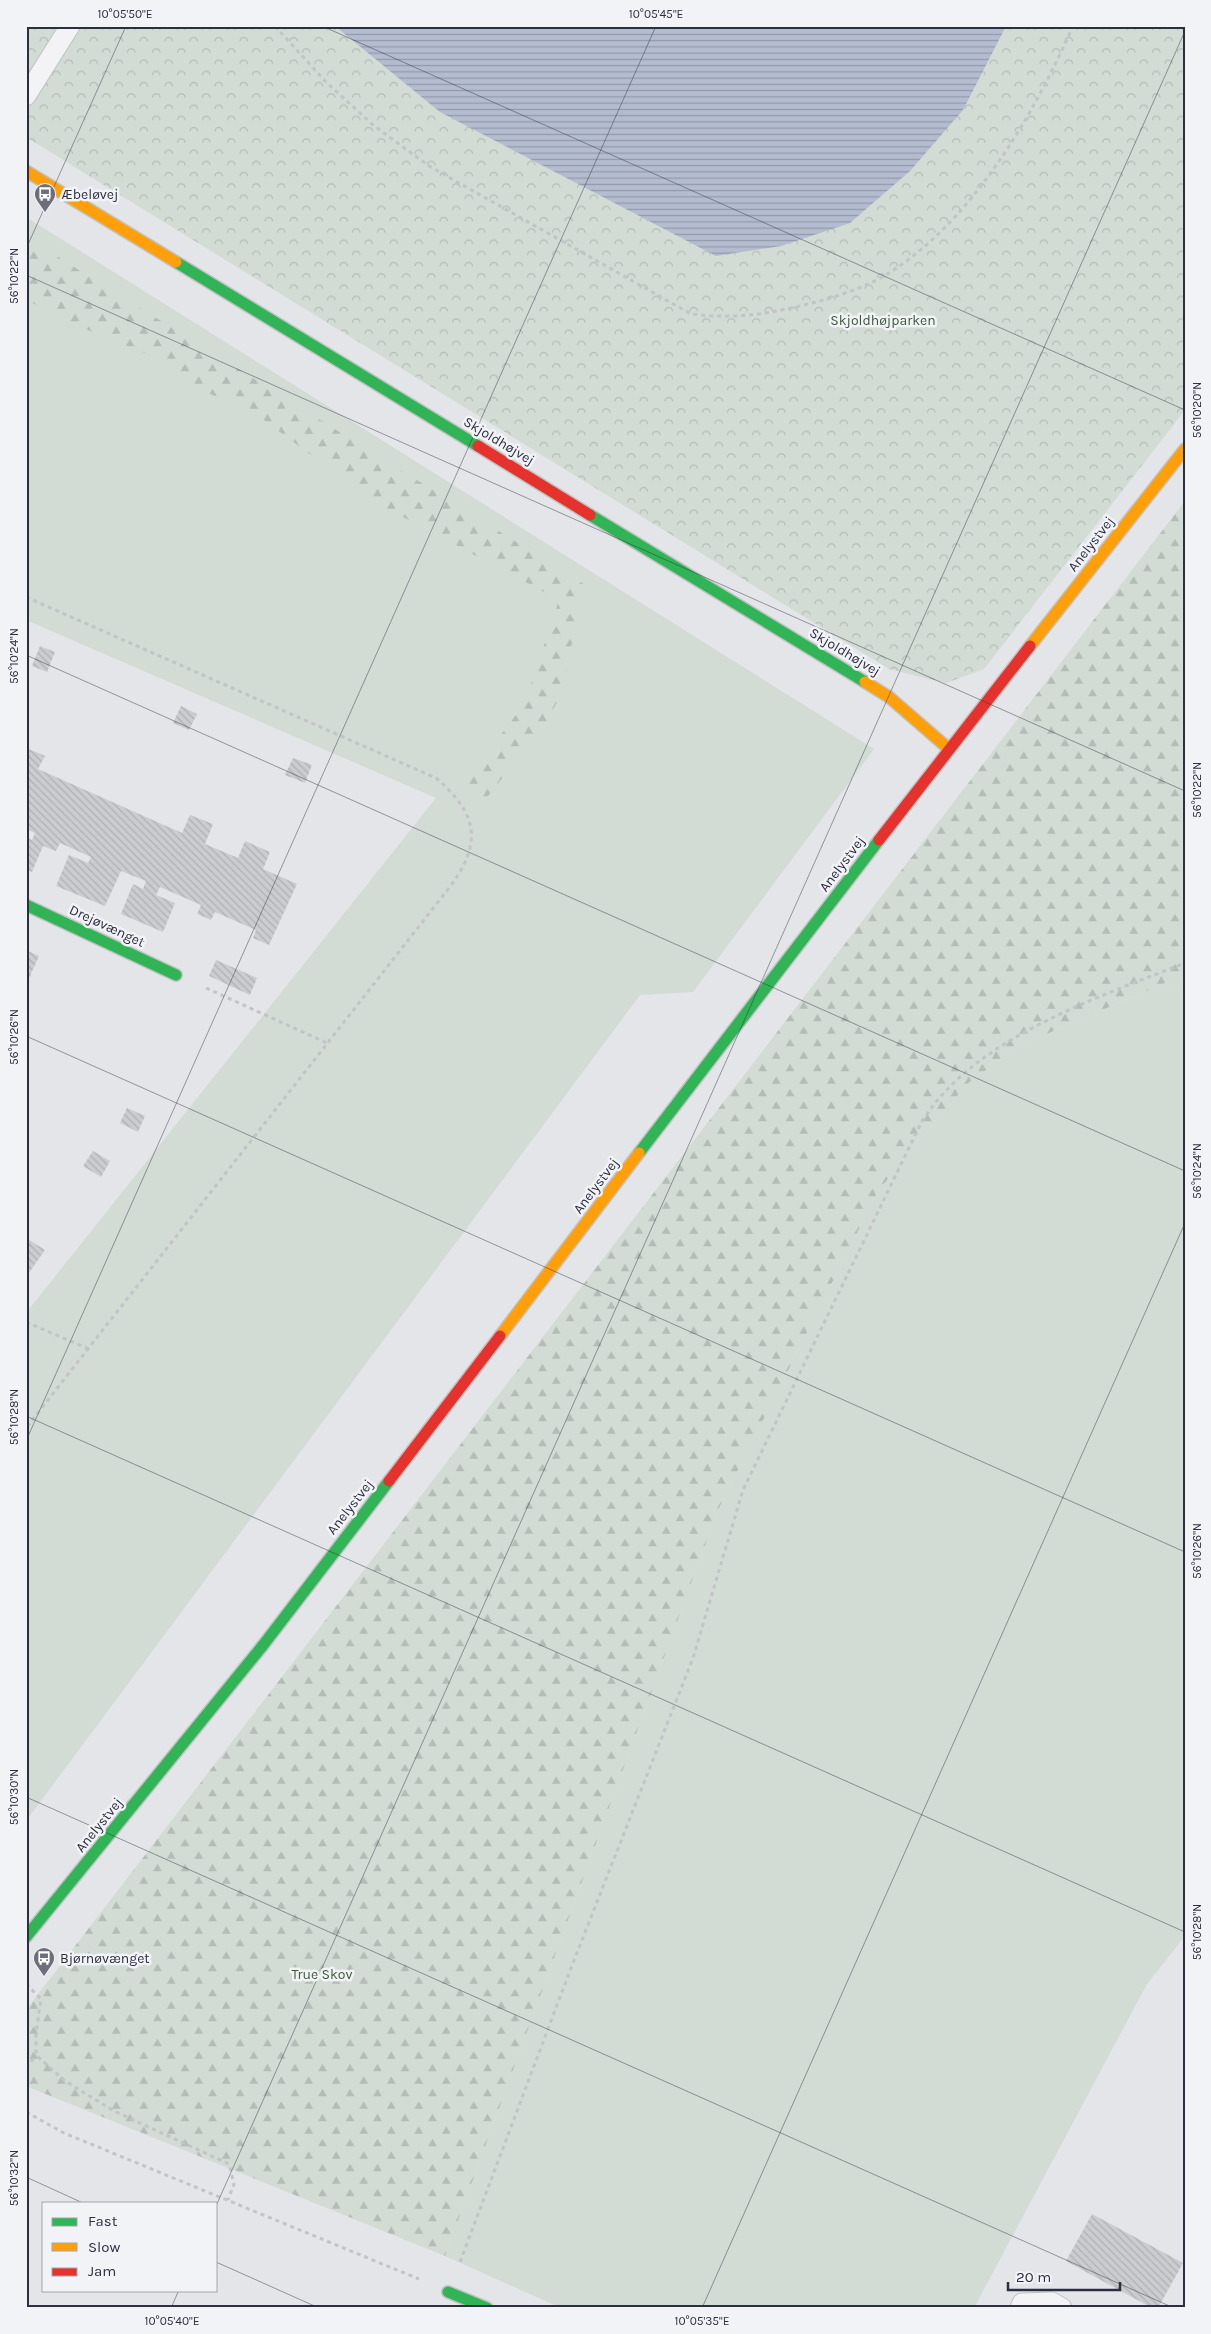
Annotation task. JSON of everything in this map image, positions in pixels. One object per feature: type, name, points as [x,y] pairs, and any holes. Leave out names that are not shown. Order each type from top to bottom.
[{"type":"street","name":"Skjoldhøjvej","points":[[26,171],[889,697],[949,749]]},
{"type":"street","name":"Anelystvej","points":[[26,1937],[264,1644],[949,749],[1185,449]]},
{"type":"street","name":"Drejøvænget","points":[[26,905],[176,975]]},
{"type":"street","points":[[448,2292],[487,2308]]},
{"type":"lane","points":[[26,96],[70,26]]},
{"type":"lane","points":[[1020,2308],[1022,2303],[1052,2302],[1062,2308]]},
{"type":"path","points":[[275,26],[325,81],[373,125],[429,166],[691,314],[722,318],[771,314],[845,294],[898,268],[939,233],[992,174],[1032,108],[1073,27]]},
{"type":"path","points":[[26,597],[419,769],[436,778],[451,791],[462,805],[471,822],[468,856],[461,873],[26,1428]]},
{"type":"path","points":[[26,2112],[64,2133],[448,2292],[571,1968],[693,1658],[743,1490],[922,1121],[943,1094],[975,1064],[1014,1038],[1095,999],[1185,963]]},
{"type":"path","points":[[176,975],[327,1043]]},
{"type":"path","points":[[26,1322],[89,1349]]},
{"type":"path","points":[[26,1984],[41,1999],[36,2033],[36,2055],[26,2068]]},
{"type":"path","points":[[36,2055],[65,2080],[114,2111],[229,2164],[234,2184],[228,2200]]},
{"type":"green space","name":"Skjoldhøjparken","points":[[26,26],[1185,26],[1185,410],[984,669],[946,683],[889,669],[26,137]]},
{"type":"green space","points":[[26,217],[874,749],[693,992],[640,995],[26,1821],[26,1313],[436,798],[26,620]]},
{"type":"green space","points":[[26,237],[584,584],[562,692],[546,723],[484,801],[465,782],[525,703],[559,600],[373,501],[253,412],[189,385],[159,359],[56,317],[26,299]]},
{"type":"green space","name":"True Skov","points":[[1185,501],[1185,993],[1167,982],[1019,1046],[967,1084],[878,1191],[718,1510],[445,2256],[26,2086],[26,2010]]},
{"type":"green space","points":[[1167,982],[1185,993],[1185,1936],[1147,1984],[974,2308],[561,2308],[445,2256],[718,1510],[878,1191],[967,1084],[1019,1046]]},
{"type":"water","points":[[335,26],[1006,26],[963,110],[910,171],[850,223],[781,246],[716,256],[440,112]]},
{"type":"building","points":[[40,646],[55,652],[47,672],[32,666]]},
{"type":"building","points":[[181,706],[197,714],[189,730],[173,723]]},
{"type":"building","points":[[26,748],[45,756],[38,769],[182,833],[190,815],[213,824],[205,844],[238,858],[245,841],[270,852],[263,869],[297,884],[269,945],[253,938],[256,930],[215,912],[211,920],[197,914],[201,905],[160,887],[156,895],[175,903],[163,932],[121,914],[133,884],[143,889],[146,881],[121,871],[105,906],[56,886],[69,855],[88,863],[91,857],[60,843],[56,851],[43,846],[32,872],[26,869],[26,842],[28,838],[32,840],[35,833],[26,829]]},
{"type":"building","points":[[293,758],[312,765],[305,783],[285,775]]},
{"type":"building","points":[[26,950],[39,956],[26,985]]},
{"type":"building","points":[[216,960],[257,978],[250,995],[209,976]]},
{"type":"building","points":[[127,1108],[145,1116],[138,1132],[120,1123]]},
{"type":"building","points":[[93,1151],[110,1161],[101,1177],[83,1166]]},
{"type":"building","points":[[26,1238],[45,1250],[26,1277]]},
{"type":"building","points":[[1092,2214],[1183,2263],[1158,2308],[1152,2308],[1066,2261]]},
{"type":"traffic: fast","points":[[176,262],[478,446]]},
{"type":"traffic: fast","points":[[590,515],[865,682]]},
{"type":"traffic: fast","points":[[639,1153],[879,840]]},
{"type":"traffic: fast","points":[[26,905],[176,975]]},
{"type":"traffic: fast","points":[[26,1937],[264,1644],[389,1481]]},
{"type":"traffic: fast","points":[[448,2292],[487,2308]]},
{"type":"traffic: slow","points":[[26,171],[176,262]]},
{"type":"traffic: slow","points":[[1030,646],[1185,449]]},
{"type":"traffic: slow","points":[[865,682],[889,697],[949,749]]},
{"type":"traffic: slow","points":[[500,1336],[639,1153]]},
{"type":"traffic: jam","points":[[478,446],[590,515]]},
{"type":"traffic: jam","points":[[879,840],[1030,646]]},
{"type":"traffic: jam","points":[[389,1481],[500,1336]]},
{"type":"place","name":"Æbeløvej","points":[[45,213]]},
{"type":"place","name":"Bjørnøvænget","points":[[44,1977]]}]
